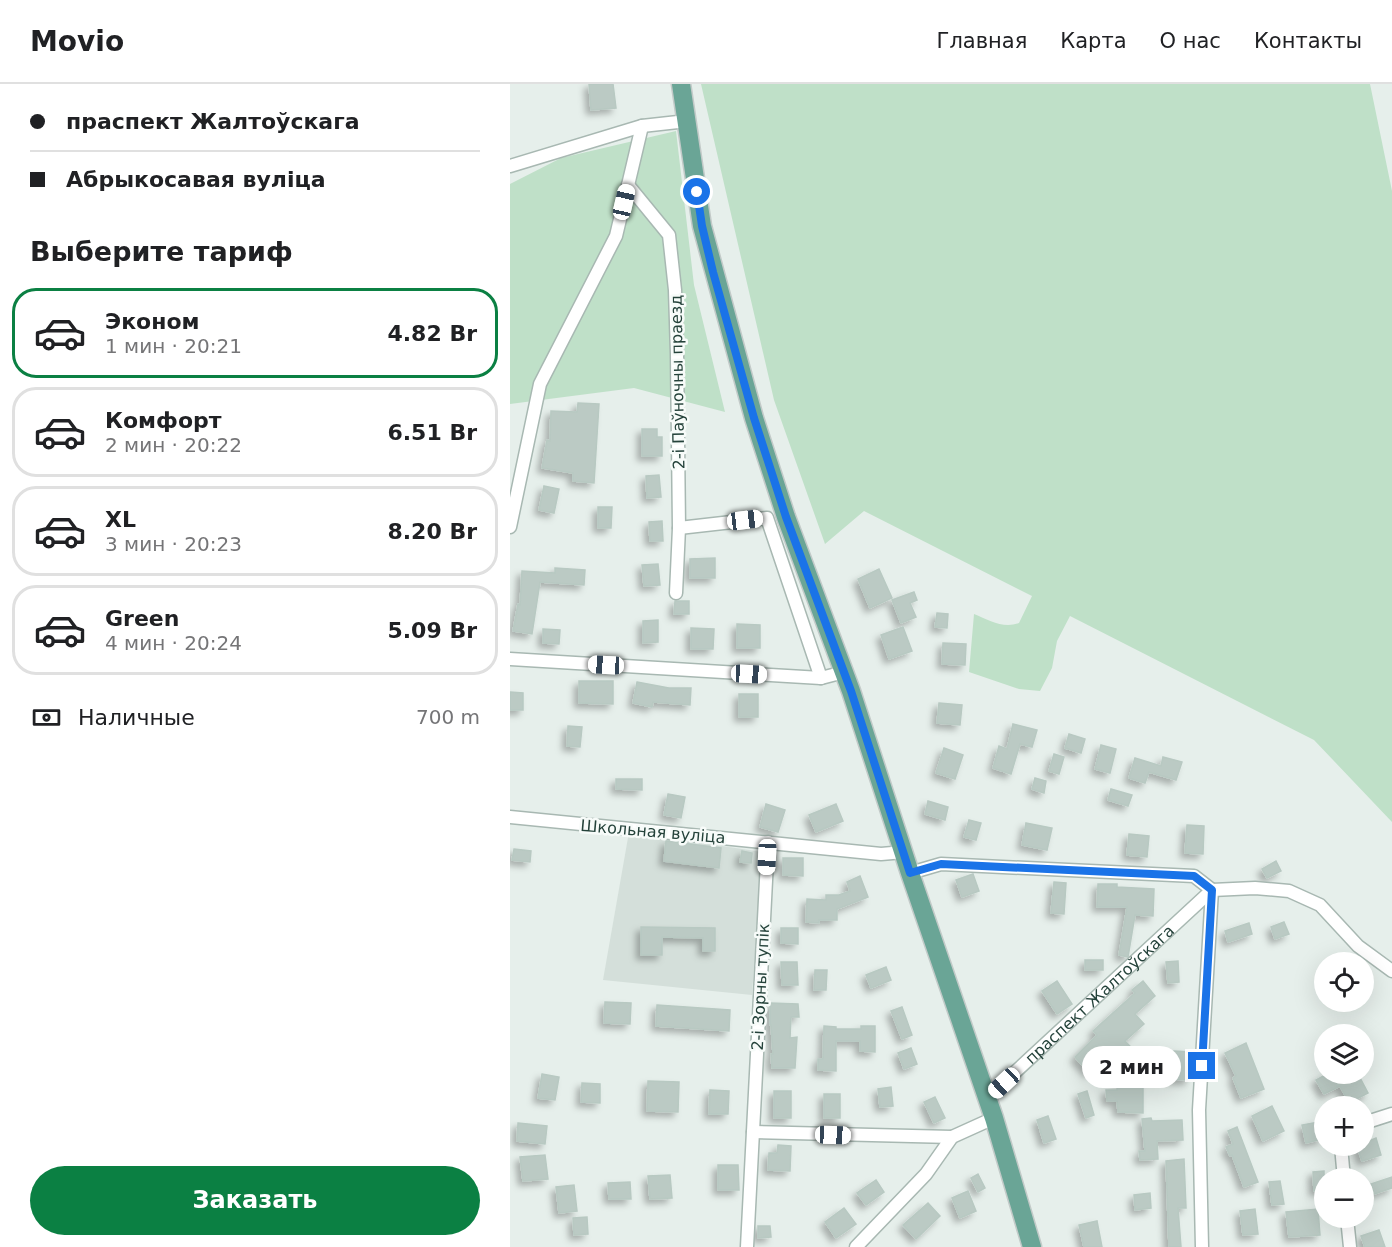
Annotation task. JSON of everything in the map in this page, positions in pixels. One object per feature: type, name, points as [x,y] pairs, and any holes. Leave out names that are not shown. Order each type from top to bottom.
[{"type":"main road","points":[[681,84],[702,226],[741,371],[786,517],[844,672],[994,1118],[1032,1247]]},
{"type":"street","points":[[510,166],[642,126],[687,121]]},
{"type":"street","points":[[510,527],[540,384],[616,236],[642,126]]},
{"type":"street","name":"2-і Паўночны праезд","points":[[628,185],[669,235],[675,290],[680,528],[676,593]]},
{"type":"street","points":[[680,528],[767,518],[821,678]]},
{"type":"street","points":[[510,659],[821,678],[844,672]]},
{"type":"street","name":"Школьная вуліца","points":[[510,817],[881,855],[903,852]]},
{"type":"street","name":"2-і Зорны тупік","points":[[747,1247],[768,842]]},
{"type":"street","points":[[910,873],[941,864],[1194,876],[1212,890],[1255,888],[1289,891],[1320,905],[1358,946],[1392,971]]},
{"type":"street","points":[[1202,1247],[1199,1110],[1212,890]]},
{"type":"street","name":"праспект Жалтоўскага","points":[[987,1098],[1212,890]]},
{"type":"street","points":[[1374,1120],[1392,1114]]},
{"type":"street","points":[[753,1132],[952,1137],[994,1118]]},
{"type":"street","points":[[856,1247],[926,1174],[952,1137]]},
{"type":"street","points":[[1348,1228],[1350,1247]]},
{"type":"shaded area","points":[[629,832],[762,852],[752,995],[603,980]]},
{"type":"green space","points":[[701,84],[1370,84],[1392,191],[1392,822],[1314,740],[1070,616],[1057,641],[1052,668],[1040,691],[1019,689],[969,672],[974,614],[991,621],[1013,625],[1019,623],[1032,596],[864,511],[825,544],[774,400]]},
{"type":"green space","points":[[676,131],[694,285],[725,412],[634,388],[510,404],[510,184],[561,158]]},
{"type":"building","points":[[589,84],[613,84],[616,108],[591,110]]},
{"type":"building","points":[[578,403],[599,404],[594,483],[573,481],[573,473],[542,468],[547,440],[550,441],[551,411],[577,412]]},
{"type":"building","points":[[642,429],[657,429],[657,437],[662,437],[662,456],[642,456]]},
{"type":"building","points":[[659,475],[661,497],[647,498],[646,476]]},
{"type":"building","points":[[544,486],[559,489],[554,513],[539,510]]},
{"type":"building","points":[[598,507],[612,507],[611,528],[598,528]]},
{"type":"building","points":[[662,521],[663,541],[650,541],[649,522]]},
{"type":"building","points":[[715,558],[715,578],[690,578],[690,559]]},
{"type":"building","points":[[658,564],[660,585],[644,586],[642,565]]},
{"type":"building","points":[[555,568],[585,570],[584,585],[540,582],[532,634],[513,631],[518,604],[520,605],[522,571],[555,573]]},
{"type":"building","points":[[879,569],[892,598],[870,608],[858,579]]},
{"type":"building","points":[[914,592],[917,600],[910,603],[916,617],[901,623],[892,600]]},
{"type":"building","points":[[675,601],[689,601],[689,614],[674,614]]},
{"type":"building","points":[[937,613],[948,614],[947,628],[935,627]]},
{"type":"building","points":[[658,620],[658,642],[643,643],[643,621]]},
{"type":"building","points":[[737,624],[760,625],[760,648],[737,648]]},
{"type":"building","points":[[903,627],[912,651],[889,659],[881,635]]},
{"type":"building","points":[[691,628],[714,629],[713,649],[691,649]]},
{"type":"building","points":[[543,629],[560,630],[559,644],[543,643]]},
{"type":"building","points":[[943,643],[966,644],[965,665],[942,664]]},
{"type":"building","points":[[579,681],[613,681],[613,704],[579,703]]},
{"type":"building","points":[[637,682],[669,688],[691,688],[690,705],[653,702],[652,707],[633,703]]},
{"type":"building","points":[[510,692],[523,693],[523,710],[510,710]]},
{"type":"building","points":[[739,694],[758,694],[758,717],[739,717]]},
{"type":"building","points":[[939,703],[962,705],[960,725],[937,723]]},
{"type":"building","points":[[1013,724],[1037,730],[1032,747],[1020,744],[1011,774],[993,768],[999,746],[1007,749]]},
{"type":"building","points":[[568,726],[582,727],[580,747],[567,746]]},
{"type":"building","points":[[1069,734],[1085,739],[1081,753],[1065,748]]},
{"type":"building","points":[[1101,745],[1116,749],[1110,773],[1095,769]]},
{"type":"building","points":[[944,748],[963,755],[955,779],[936,773]]},
{"type":"building","points":[[1054,754],[1064,757],[1059,774],[1049,771]]},
{"type":"building","points":[[1163,757],[1182,762],[1176,780],[1149,772],[1145,783],[1129,778],[1135,758],[1161,766]]},
{"type":"building","points":[[1035,778],[1046,781],[1044,793],[1032,789]]},
{"type":"building","points":[[616,779],[642,779],[642,790],[616,789]]},
{"type":"building","points":[[1111,789],[1132,795],[1128,806],[1108,800]]},
{"type":"building","points":[[668,794],[685,797],[681,818],[664,815]]},
{"type":"building","points":[[928,801],[948,807],[945,820],[925,814]]},
{"type":"building","points":[[766,804],[785,810],[778,832],[760,827]]},
{"type":"building","points":[[836,804],[843,821],[816,832],[809,815]]},
{"type":"building","points":[[969,820],[981,823],[976,840],[964,837]]},
{"type":"building","points":[[1026,823],[1052,828],[1047,850],[1022,845]]},
{"type":"building","points":[[1187,825],[1204,826],[1203,854],[1185,853]]},
{"type":"building","points":[[1129,834],[1149,836],[1147,857],[1127,855]]},
{"type":"building","points":[[666,841],[721,848],[719,868],[664,861]]},
{"type":"building","points":[[514,849],[531,851],[530,862],[512,860]]},
{"type":"building","points":[[742,851],[752,853],[751,863],[740,862]]},
{"type":"building","points":[[783,858],[803,858],[803,876],[783,875]]},
{"type":"building","points":[[1276,861],[1281,871],[1267,878],[1262,869]]},
{"type":"building","points":[[973,874],[979,891],[962,897],[956,880]]},
{"type":"building","points":[[860,876],[868,897],[837,909],[837,920],[819,920],[819,923],[806,922],[807,899],[826,900],[826,895],[839,895],[850,891],[847,882]]},
{"type":"building","points":[[1054,882],[1066,883],[1064,914],[1051,913]]},
{"type":"building","points":[[1098,884],[1154,889],[1153,916],[1135,915],[1128,957],[1119,955],[1127,907],[1097,907]]},
{"type":"building","points":[[1284,922],[1289,934],[1275,939],[1271,927]]},
{"type":"building","points":[[1249,923],[1252,934],[1228,942],[1225,931]]},
{"type":"building","points":[[641,927],[715,928],[715,951],[703,951],[703,938],[662,937],[662,955],[641,955]]},
{"type":"building","points":[[781,928],[798,928],[798,944],[781,943]]},
{"type":"building","points":[[1085,960],[1103,960],[1103,970],[1085,970]]},
{"type":"building","points":[[1178,961],[1179,982],[1168,983],[1166,962]]},
{"type":"building","points":[[781,962],[797,962],[798,985],[782,985]]},
{"type":"building","points":[[886,967],[891,980],[871,988],[866,975]]},
{"type":"building","points":[[815,970],[827,970],[826,990],[814,990]]},
{"type":"building","points":[[1057,981],[1072,1004],[1057,1014],[1042,991]]},
{"type":"building","points":[[1143,981],[1155,996],[1135,1014],[1144,1024],[1125,1041],[1154,1071],[1143,1082],[1143,1113],[1118,1112],[1117,1101],[1107,1101],[1106,1090],[1117,1090],[1117,1086],[1133,1086],[1106,1057],[1089,1073],[1075,1057],[1097,1035],[1093,1031],[1135,993],[1132,990]]},
{"type":"building","points":[[605,1002],[631,1003],[630,1024],[604,1023]]},
{"type":"building","points":[[770,1003],[798,1004],[799,1017],[791,1017],[790,1038],[797,1037],[795,1068],[772,1068]]},
{"type":"building","points":[[657,1005],[730,1010],[729,1031],[656,1026]]},
{"type":"building","points":[[902,1007],[912,1035],[902,1039],[891,1011]]},
{"type":"building","points":[[824,1026],[836,1027],[836,1029],[861,1029],[861,1026],[875,1026],[875,1052],[860,1051],[860,1041],[836,1041],[836,1071],[818,1070],[818,1059],[823,1059]]},
{"type":"building","points":[[1246,1043],[1264,1089],[1241,1098],[1233,1078],[1236,1076],[1225,1053]]},
{"type":"building","points":[[911,1048],[917,1064],[904,1069],[898,1053]]},
{"type":"building","points":[[1174,1051],[1191,1052],[1189,1080],[1172,1079]]},
{"type":"building","points":[[542,1074],[559,1077],[555,1100],[538,1098]]},
{"type":"building","points":[[648,1081],[679,1082],[678,1112],[647,1111]]},
{"type":"building","points":[[582,1083],[600,1084],[600,1103],[581,1102]]},
{"type":"building","points":[[1318,1084],[1363,1084],[1368,1093],[1362,1096],[1345,1096],[1340,1086],[1324,1094]]},
{"type":"building","points":[[891,1087],[893,1106],[880,1107],[878,1089]]},
{"type":"building","points":[[710,1090],[729,1091],[728,1114],[709,1114]]},
{"type":"building","points":[[774,1091],[791,1091],[791,1118],[774,1118]]},
{"type":"building","points":[[1087,1091],[1094,1115],[1086,1118],[1078,1094]]},
{"type":"building","points":[[824,1094],[840,1094],[840,1118],[824,1118]]},
{"type":"building","points":[[935,1097],[945,1118],[934,1123],[924,1102]]},
{"type":"building","points":[[1272,1106],[1284,1131],[1263,1141],[1252,1116]]},
{"type":"building","points":[[1048,1116],[1056,1139],[1044,1143],[1037,1120]]},
{"type":"building","points":[[1151,1118],[1152,1121],[1182,1120],[1183,1140],[1157,1141],[1158,1159],[1140,1160],[1139,1151],[1145,1151],[1142,1119]]},
{"type":"building","points":[[518,1123],[547,1126],[545,1144],[517,1141]]},
{"type":"building","points":[[1314,1123],[1314,1141],[1306,1143],[1302,1125]]},
{"type":"building","points":[[1237,1127],[1258,1182],[1244,1187],[1232,1155],[1230,1156],[1226,1147],[1233,1144],[1228,1131]]},
{"type":"building","points":[[1376,1138],[1381,1155],[1362,1161],[1360,1156],[1374,1156],[1374,1139]]},
{"type":"building","points":[[778,1145],[791,1146],[790,1171],[768,1170],[769,1153],[777,1153]]},
{"type":"building","points":[[545,1155],[548,1179],[523,1181],[520,1157]]},
{"type":"building","points":[[1184,1159],[1186,1208],[1178,1208],[1181,1247],[1169,1247],[1166,1161]]},
{"type":"building","points":[[718,1165],[738,1165],[739,1190],[718,1190]]},
{"type":"building","points":[[978,1174],[985,1188],[978,1192],[971,1178]]},
{"type":"building","points":[[670,1175],[672,1198],[650,1199],[648,1176]]},
{"type":"building","points":[[1392,1177],[1392,1188],[1374,1194],[1374,1183]]},
{"type":"building","points":[[876,1180],[884,1192],[866,1205],[857,1193]]},
{"type":"building","points":[[1280,1181],[1284,1204],[1272,1205],[1269,1182]]},
{"type":"building","points":[[630,1182],[631,1199],[609,1199],[608,1183]]},
{"type":"building","points":[[574,1185],[577,1211],[559,1213],[556,1187]]},
{"type":"building","points":[[968,1191],[976,1211],[960,1218],[952,1198]]},
{"type":"building","points":[[1150,1193],[1151,1208],[1135,1210],[1134,1195]]},
{"type":"building","points":[[928,1203],[940,1216],[916,1239],[903,1225]]},
{"type":"building","points":[[844,1208],[856,1224],[836,1238],[825,1222]]},
{"type":"building","points":[[1255,1209],[1258,1234],[1243,1235],[1240,1211]]},
{"type":"building","points":[[1314,1209],[1314,1228],[1319,1228],[1320,1235],[1289,1237],[1286,1212]]},
{"type":"building","points":[[587,1217],[588,1234],[574,1235],[573,1218]]},
{"type":"building","points":[[1097,1221],[1102,1247],[1084,1247],[1079,1225]]},
{"type":"building","points":[[758,1226],[770,1226],[771,1237],[758,1238]]},
{"type":"building","points":[[1379,1230],[1385,1247],[1365,1247],[1361,1236]]},
{"type":"route","points":[[697,192],[713,272],[754,418],[786,517],[851,691],[910,873],[941,864],[1194,876],[1212,890],[1202,1066]]}]
